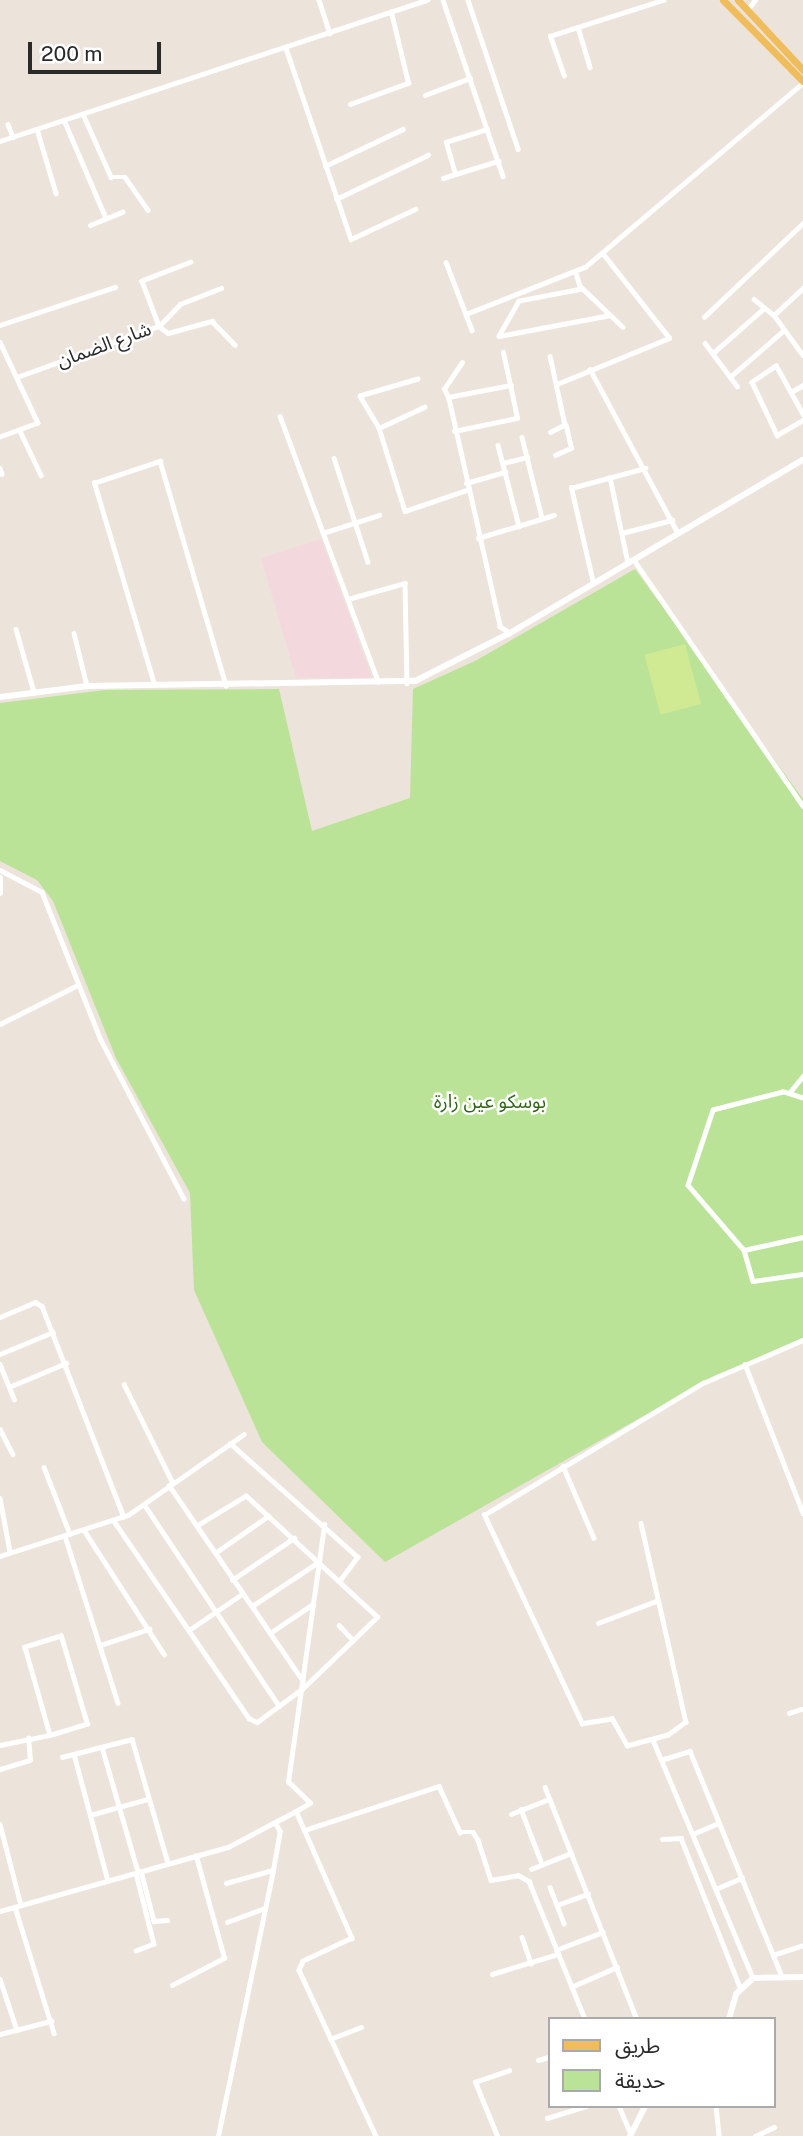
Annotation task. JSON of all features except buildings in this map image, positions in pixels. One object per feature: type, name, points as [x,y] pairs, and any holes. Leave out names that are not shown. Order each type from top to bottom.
[{"type":"main road","points":[[723,0],[802,85]]},
{"type":"main road","points":[[738,0],[803,70]]},
{"type":"main road","points":[[0,697],[87,686],[407,683],[510,633],[803,460]]},
{"type":"main road","points":[[0,878],[0,892]]},
{"type":"main road","points":[[730,2017],[740,1987],[753,1978],[803,1977]]},
{"type":"main road","points":[[630,2134],[644,2108]]},
{"type":"street","points":[[319,0],[330,33]]},
{"type":"street","points":[[0,141],[427,0]]},
{"type":"street","points":[[443,0],[503,176]]},
{"type":"street","points":[[468,0],[518,149]]},
{"type":"street","points":[[564,76],[549,37],[663,0]]},
{"type":"street","points":[[748,9],[755,0]]},
{"type":"street","points":[[350,104],[408,83],[391,12]]},
{"type":"street","points":[[578,27],[590,67]]},
{"type":"street","points":[[286,48],[336,200],[352,240],[415,209]]},
{"type":"street","points":[[425,95],[470,78]]},
{"type":"street","points":[[466,314],[576,273],[603,254],[802,85]]},
{"type":"street","points":[[83,114],[111,177],[125,177],[148,210]]},
{"type":"street","points":[[64,120],[106,218]]},
{"type":"street","points":[[8,124],[13,137]]},
{"type":"street","points":[[37,129],[56,192]]},
{"type":"street","points":[[325,166],[403,129]]},
{"type":"street","points":[[455,174],[446,142],[487,129]]},
{"type":"street","points":[[336,200],[428,155]]},
{"type":"street","points":[[443,178],[498,161]]},
{"type":"street","points":[[90,225],[122,212]]},
{"type":"street","points":[[704,317],[803,223]]},
{"type":"street","points":[[557,384],[669,338],[603,254]]},
{"type":"street","points":[[191,262],[142,281],[159,326],[168,333],[212,321],[235,345]]},
{"type":"street","points":[[446,262],[472,330]]},
{"type":"street","points":[[576,273],[582,289],[623,327]]},
{"type":"street","points":[[0,325],[115,287]]},
{"type":"street","name":"شارع الضمان","points":[[17,377],[159,326],[180,304],[221,288]]},
{"type":"street","points":[[775,314],[803,288]]},
{"type":"street","points":[[582,289],[519,301],[497,333],[610,315]]},
{"type":"street","points":[[754,299],[763,309],[775,314],[783,331],[803,355]]},
{"type":"street","points":[[713,353],[763,309]]},
{"type":"street","points":[[730,377],[783,331]]},
{"type":"street","points":[[0,342],[38,423],[0,437]]},
{"type":"street","points":[[705,343],[737,386]]},
{"type":"street","points":[[454,431],[517,418],[503,352]]},
{"type":"street","points":[[550,356],[571,448],[555,455]]},
{"type":"street","points":[[462,362],[444,389],[500,626],[510,633]]},
{"type":"street","points":[[776,366],[803,417],[777,435],[752,382],[776,366]]},
{"type":"street","points":[[590,369],[645,467],[678,533]]},
{"type":"street","points":[[418,379],[361,394],[372,425],[379,428],[424,407]]},
{"type":"street","points":[[448,397],[511,385]]},
{"type":"street","points":[[791,392],[803,385]]},
{"type":"street","points":[[281,416],[379,684]]},
{"type":"street","points":[[551,432],[565,425]]},
{"type":"street","points":[[379,428],[405,511],[467,490]]},
{"type":"street","points":[[20,431],[41,475]]},
{"type":"street","points":[[522,438],[542,518]]},
{"type":"street","points":[[498,445],[519,526]]},
{"type":"street","points":[[503,463],[527,457]]},
{"type":"street","points":[[334,458],[369,562]]},
{"type":"street","points":[[154,684],[94,483],[160,461],[226,685]]},
{"type":"street","points":[[593,583],[571,492],[645,467]]},
{"type":"street","points":[[466,483],[505,472]]},
{"type":"street","points":[[610,477],[631,561],[803,806]]},
{"type":"street","points":[[323,533],[379,515]]},
{"type":"street","points":[[478,538],[554,515]]},
{"type":"street","points":[[622,533],[671,520]]},
{"type":"street","points":[[348,599],[405,583],[407,683]]},
{"type":"street","points":[[16,629],[34,692]]},
{"type":"street","points":[[74,634],[87,686]]},
{"type":"street","points":[[0,870],[42,892],[78,985],[184,1199]]},
{"type":"street","points":[[0,1024],[78,985]]},
{"type":"street","points":[[803,1076],[790,1092],[713,1110],[689,1171],[694,1197],[744,1250],[756,1283],[803,1274]]},
{"type":"street","points":[[790,1092],[803,1098]]},
{"type":"street","points":[[744,1250],[803,1237]]},
{"type":"street","points":[[0,1317],[39,1303],[66,1363],[124,1517]]},
{"type":"street","points":[[0,1354],[53,1332]]},
{"type":"street","points":[[641,1523],[656,1601],[686,1722],[652,1740],[627,1746],[612,1719],[582,1724],[484,1518],[563,1466],[745,1364],[803,1340]]},
{"type":"street","points":[[9,1387],[66,1363]]},
{"type":"street","points":[[0,1364],[14,1399]]},
{"type":"street","points":[[745,1364],[803,1513]]},
{"type":"street","points":[[124,1384],[171,1484],[232,1580],[303,1681]]},
{"type":"street","points":[[0,1429],[13,1454]]},
{"type":"street","points":[[0,1556],[124,1517],[244,1434]]},
{"type":"street","points":[[230,1443],[324,1525],[358,1559],[340,1581]]},
{"type":"street","points":[[563,1466],[594,1538]]},
{"type":"street","points":[[44,1467],[68,1535],[118,1703]]},
{"type":"street","points":[[114,1521],[251,1720],[279,1706],[302,1689],[377,1617],[294,1538],[243,1495],[197,1526]]},
{"type":"street","points":[[0,1498],[10,1552]]},
{"type":"street","points":[[144,1504],[279,1706]]},
{"type":"street","points":[[215,1553],[268,1516]]},
{"type":"street","points":[[0,1911],[196,1856],[275,1824],[310,1803],[288,1782],[324,1525]]},
{"type":"street","points":[[84,1530],[164,1654]]},
{"type":"street","points":[[232,1580],[294,1538]]},
{"type":"street","points":[[252,1606],[317,1561]]},
{"type":"street","points":[[189,1630],[242,1594]]},
{"type":"street","points":[[598,1623],[656,1601]]},
{"type":"street","points":[[270,1633],[313,1604]]},
{"type":"street","points":[[340,1625],[354,1640]]},
{"type":"street","points":[[101,1646],[149,1629]]},
{"type":"street","points":[[0,1745],[50,1735],[87,1723],[61,1636],[25,1647],[50,1735]]},
{"type":"street","points":[[789,1713],[802,1708],[803,1715]]},
{"type":"street","points":[[0,1769],[31,1759],[27,1738]]},
{"type":"street","points":[[62,1757],[132,1739],[168,1863]]},
{"type":"street","points":[[652,1740],[664,1759],[753,1978]]},
{"type":"street","points":[[102,1747],[154,1921],[167,1920]]},
{"type":"street","points":[[664,1759],[690,1751],[782,1976]]},
{"type":"street","points":[[74,1754],[108,1881]]},
{"type":"street","points":[[305,1830],[439,1786],[460,1832],[473,1832],[478,1840],[491,1880],[518,1875],[529,1881],[584,2017]]},
{"type":"street","points":[[545,1787],[636,2017]]},
{"type":"street","points":[[511,1814],[549,1798]]},
{"type":"street","points":[[90,1815],[148,1799]]},
{"type":"street","points":[[521,1809],[542,1864]]},
{"type":"street","points":[[296,1811],[352,1938],[298,1966],[376,2136]]},
{"type":"street","points":[[695,1833],[719,1823]]},
{"type":"street","points":[[0,1824],[21,1905]]},
{"type":"street","points":[[218,2136],[273,1870],[275,1824]]},
{"type":"street","points":[[662,1839],[681,1838],[740,1987]]},
{"type":"street","points":[[531,1869],[571,1853]]},
{"type":"street","points":[[172,1984],[225,1958],[196,1856]]},
{"type":"street","points":[[226,1883],[273,1870]]},
{"type":"street","points":[[136,1951],[154,1944],[138,1872]]},
{"type":"street","points":[[718,1888],[743,1878]]},
{"type":"street","points":[[550,1886],[564,1923]]},
{"type":"street","points":[[557,1905],[588,1894]]},
{"type":"street","points":[[15,1907],[54,2033]]},
{"type":"street","points":[[227,1922],[266,1907]]},
{"type":"street","points":[[492,1974],[531,1963],[603,1932]]},
{"type":"street","points":[[522,1937],[531,1963]]},
{"type":"street","points":[[773,1955],[803,1945]]},
{"type":"street","points":[[571,1987],[617,1968]]},
{"type":"street","points":[[0,1979],[16,2030]]},
{"type":"street","points":[[0,2034],[51,2021]]},
{"type":"street","points":[[330,2039],[361,2027]]},
{"type":"street","points":[[538,2060],[548,2057]]},
{"type":"street","points":[[497,2136],[475,2082],[509,2070]]},
{"type":"street","points":[[547,2118],[580,2108]]},
{"type":"street","points":[[620,2108],[630,2134]]},
{"type":"street","points":[[716,2108],[719,2136]]},
{"type":"street","points":[[755,2136],[774,2127]]},
{"type":"shaded area","points":[[321,539],[372,678],[296,678],[261,558]]},
{"type":"green space","name":"بوسكو عين زارة","points":[[635,569],[803,799],[803,1339],[716,1375],[385,1562],[262,1442],[194,1290],[190,1193],[116,1058],[53,901],[37,880],[0,861],[0,703],[105,690],[279,689],[312,831],[410,798],[413,689],[475,661]]},
{"type":"green space","points":[[685,644],[701,704],[660,715],[644,655]]}]
